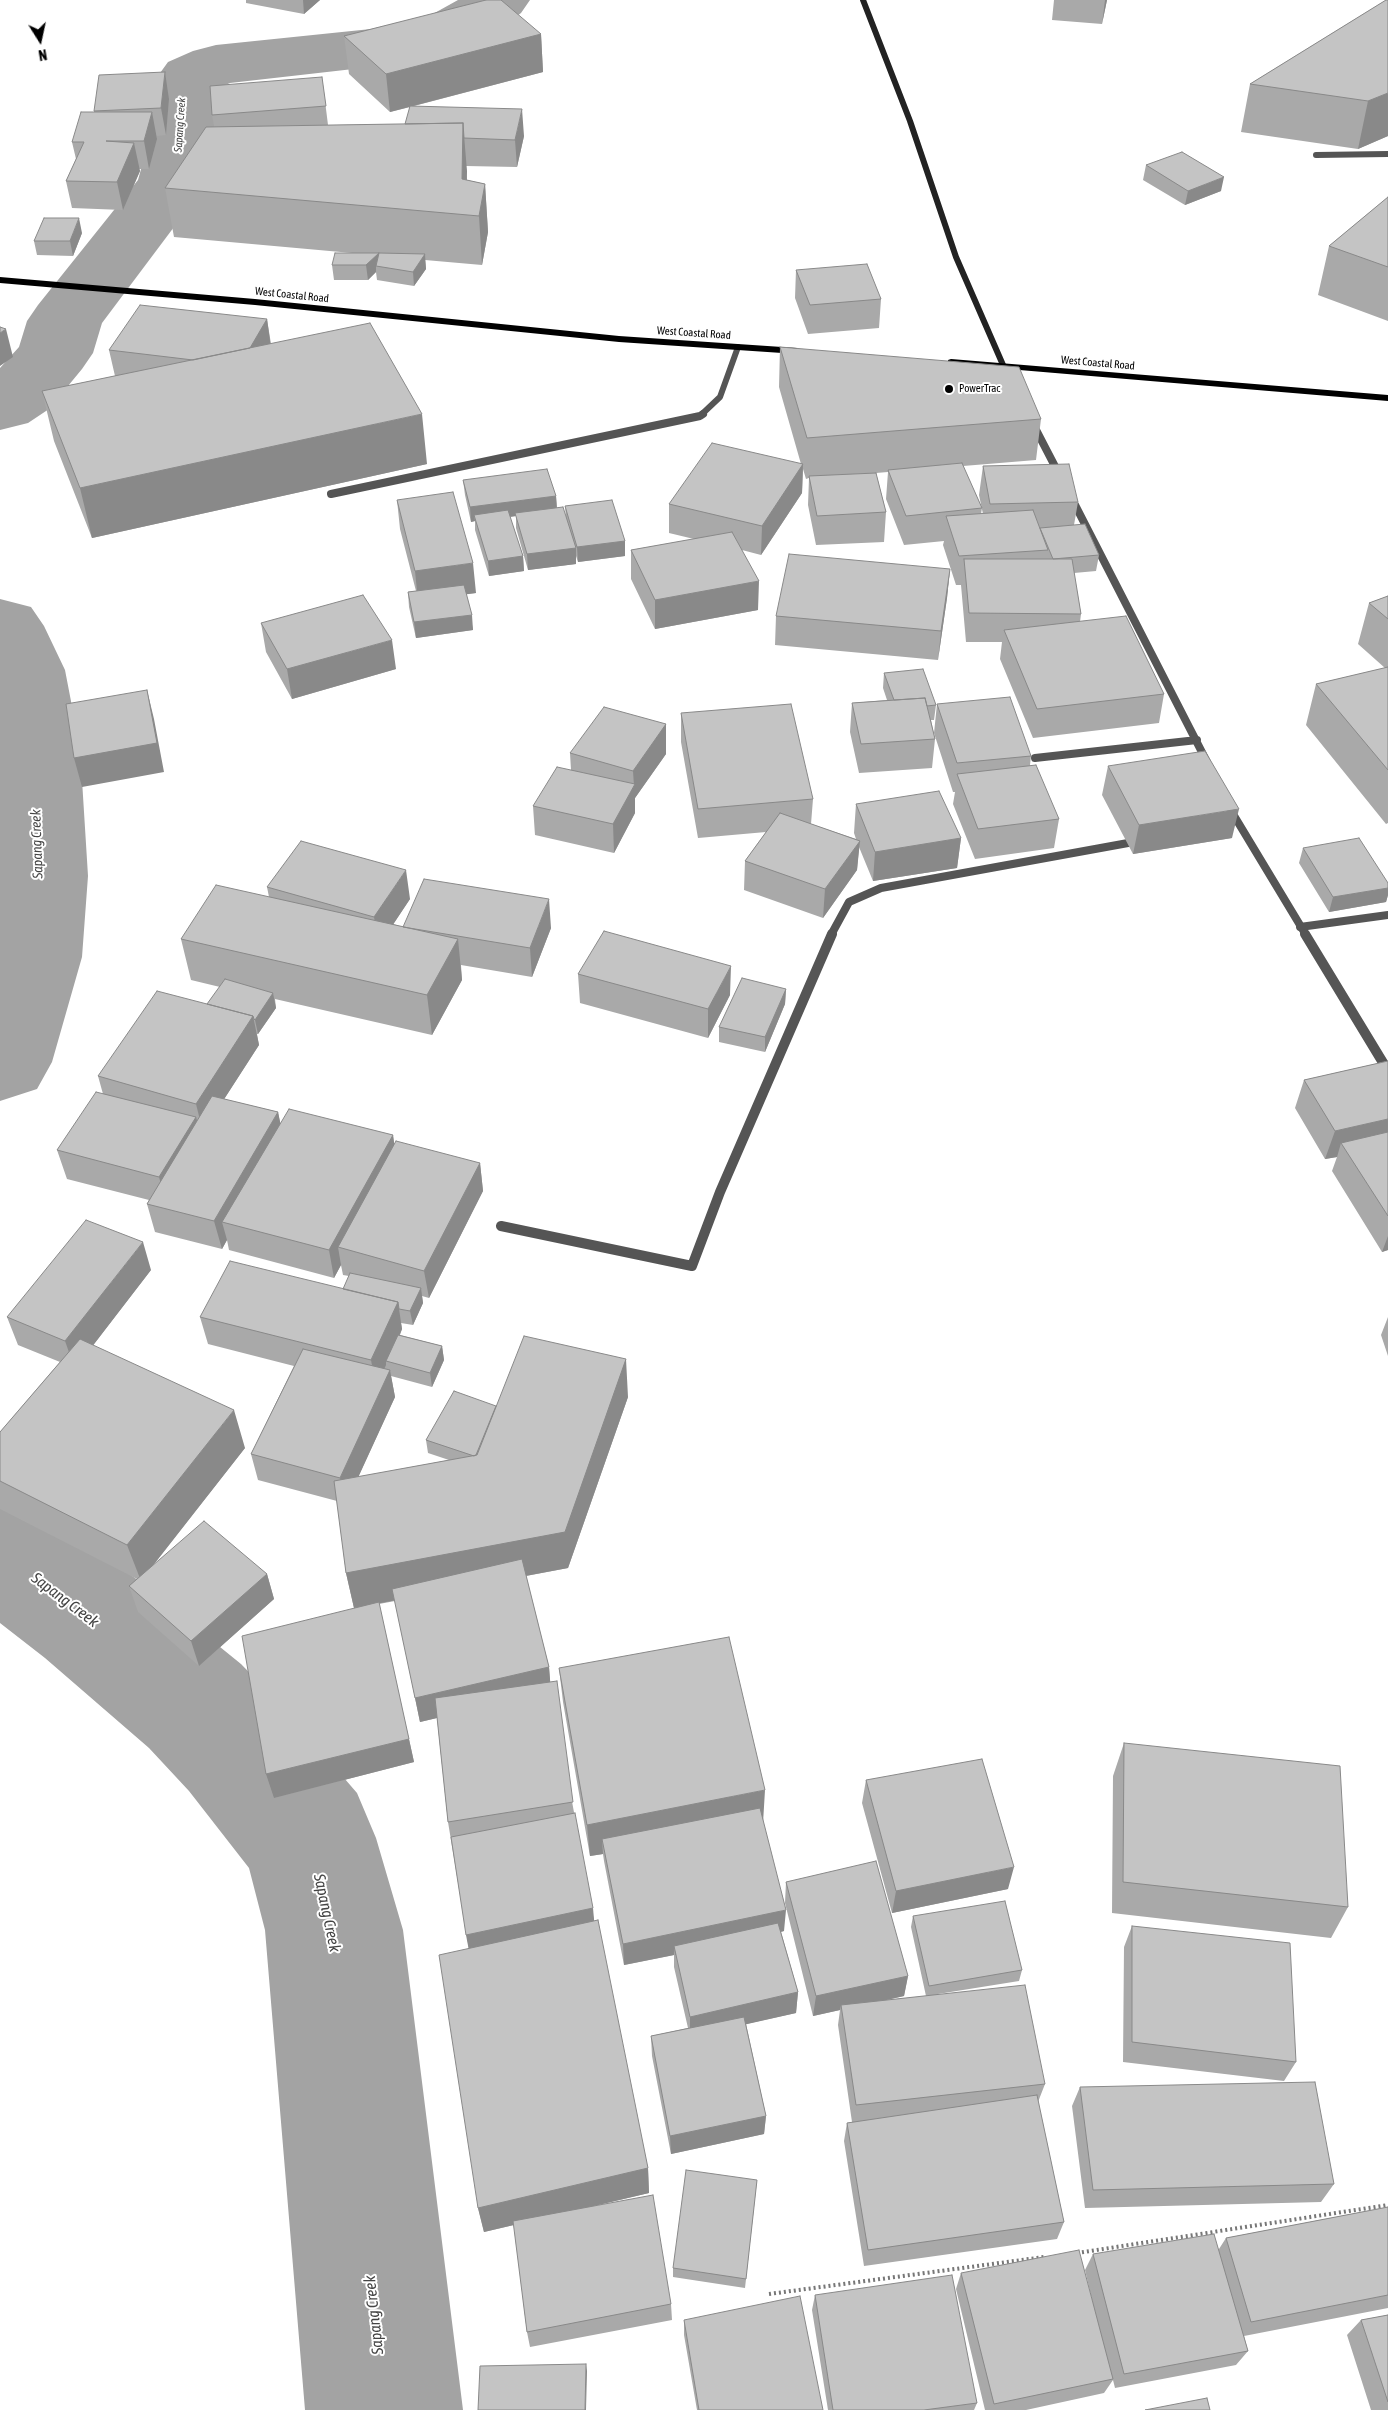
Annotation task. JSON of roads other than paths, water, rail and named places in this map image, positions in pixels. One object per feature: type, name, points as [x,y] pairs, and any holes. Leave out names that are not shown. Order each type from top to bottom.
[{"type":"main road","name":"West Coastal Road","points":[[0,280],[619,339],[806,352]]},
{"type":"main road","name":"West Coastal Road","points":[[944,361],[1388,398]]},
{"type":"street","points":[[863,0],[910,121],[956,258],[1007,374]]},
{"type":"street","points":[[1316,155],[1388,154]]},
{"type":"street","points":[[331,494],[700,416],[720,397],[738,347]]},
{"type":"street","points":[[1030,418],[1213,774]]},
{"type":"street","points":[[1035,758],[1197,740]]},
{"type":"street","points":[[1224,799],[1232,824],[1300,927],[1388,1071]]},
{"type":"street","points":[[501,1226],[692,1266],[724,1183],[838,920],[849,902],[880,888],[1150,839]]},
{"type":"street","points":[[1300,927],[1388,914]]},
{"type":"waterway","name":"Sapang Creek","points":[[0,406],[21,392],[55,353],[65,321],[172,183],[178,162],[183,87],[191,76],[216,65],[371,48],[452,29],[474,18],[499,0]]},
{"type":"waterway","name":"Sapang Creek","points":[[0,626],[20,670],[34,748],[39,876],[32,957],[0,1062]]},
{"type":"waterway","name":"Sapang Creek","points":[[0,1551],[90,1618],[195,1706],[235,1748],[309,1838],[334,1930],[384,2410]]},
{"type":"place","name":"PowerTrac","points":[[949,389]]}]
